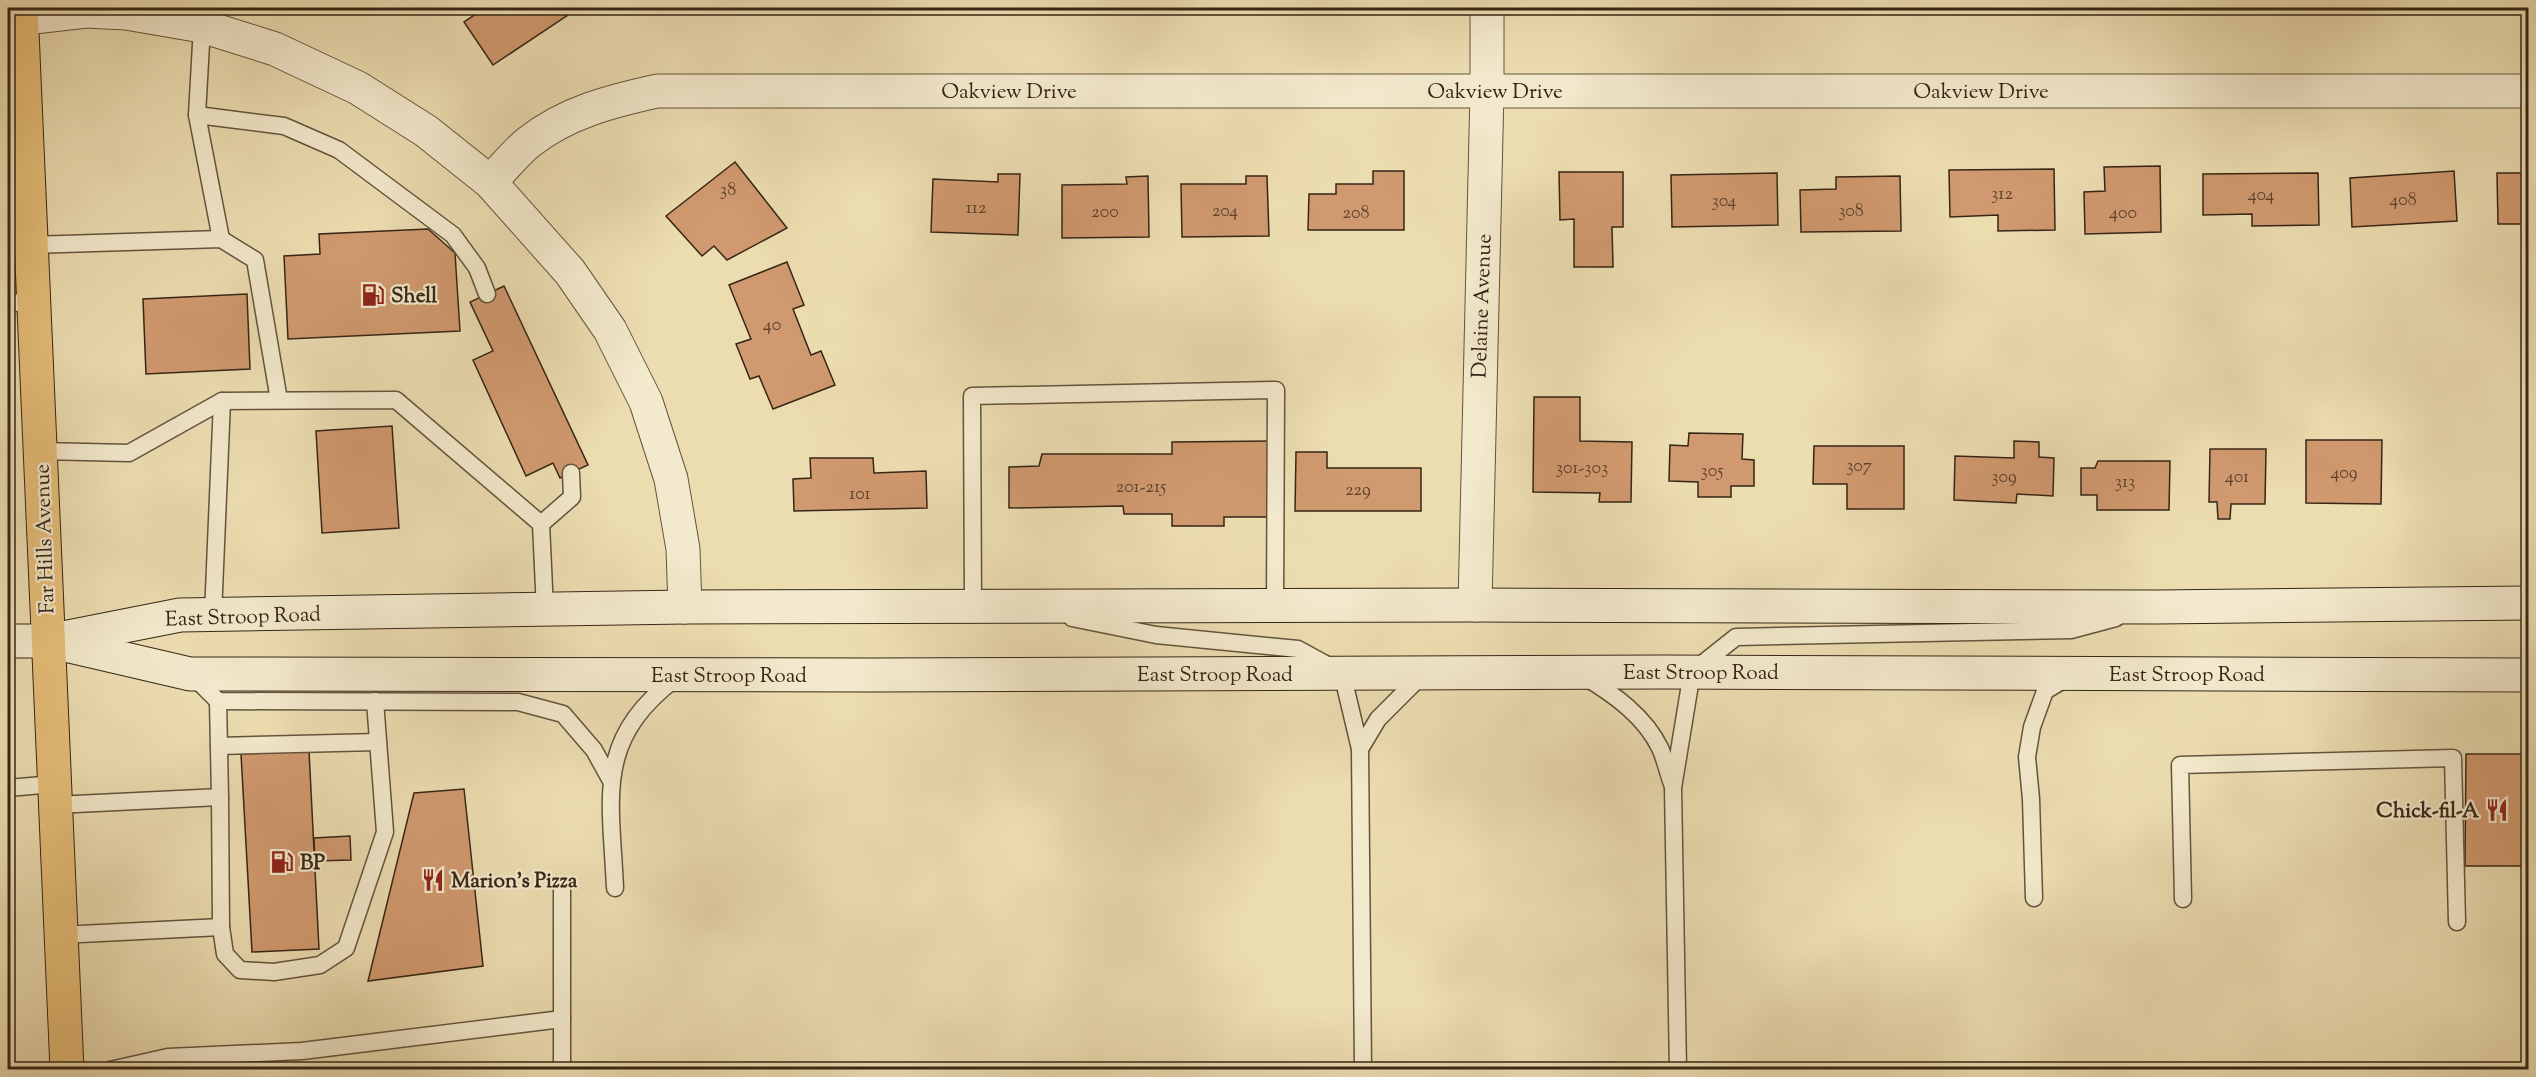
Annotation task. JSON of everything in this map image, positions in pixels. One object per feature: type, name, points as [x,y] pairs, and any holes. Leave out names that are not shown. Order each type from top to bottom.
[{"type":"main road","name":"Delaine Avenue","points":[[1474,605],[1487,91],[1487,8]]},
{"type":"main road","points":[[16,15],[86,11],[126,13],[202,26],[275,49],[358,88],[426,131],[490,182],[570,272],[610,330],[646,402],[670,479],[683,549],[685,607]]},
{"type":"main road","name":"Far Hills Avenue","points":[[16,15],[31,245],[20,302],[40,451],[67,1070]]},
{"type":"main road","name":"Oakview Drive","points":[[490,182],[528,142],[558,123],[603,103],[657,91],[2529,91]]},
{"type":"main road","name":"East Stroop Road","points":[[48,641],[180,615],[685,607],[1474,605],[2158,607],[2529,603]]},
{"type":"main road","points":[[8,641],[48,641]]},
{"type":"main road","name":"East Stroop Road","points":[[48,641],[190,674],[1692,672],[2529,675]]},
{"type":"lane","points":[[202,26],[197,116],[221,239]]},
{"type":"lane","points":[[197,116],[284,126],[339,150],[453,235],[477,268],[487,294]]},
{"type":"lane","points":[[31,245],[221,239],[255,260],[279,400]]},
{"type":"lane","points":[[973,606],[972,396],[1276,390],[1275,606]]},
{"type":"lane","points":[[40,451],[129,453],[222,401],[396,400],[541,524],[545,610]]},
{"type":"lane","points":[[213,615],[222,401]]},
{"type":"lane","points":[[541,524],[572,497],[571,473]]},
{"type":"lane","points":[[1019,607],[1156,635],[1298,650],[1342,673],[1360,749],[1363,1070]]},
{"type":"lane","points":[[1678,1070],[1673,788],[1692,672],[1736,637],[2071,630],[2158,607]]},
{"type":"lane","points":[[1577,672],[1616,695],[1640,720],[1659,747],[1673,788]]},
{"type":"lane","points":[[1360,749],[1378,719],[1424,673]]},
{"type":"lane","points":[[2034,898],[2031,799],[2027,757],[2032,727],[2045,691],[2075,673]]},
{"type":"lane","points":[[190,674],[218,701],[518,702],[563,714],[594,750],[610,779]]},
{"type":"lane","points":[[615,888],[610,779],[620,745],[633,718],[652,696],[680,675]]},
{"type":"lane","points":[[218,701],[221,927],[225,954],[240,970],[274,972],[320,965],[346,948],[385,832],[375,701]]},
{"type":"lane","points":[[219,746],[378,742]]},
{"type":"lane","points":[[2183,898],[2180,765],[2453,758],[2457,922]]},
{"type":"lane","points":[[8,788],[54,795],[220,797]]},
{"type":"lane","points":[[562,888],[562,1070]]},
{"type":"lane","points":[[60,935],[221,927]]},
{"type":"lane","points":[[110,1070],[168,1057],[302,1051],[562,1019]]},
{"type":"building","points":[[485,8],[563,8],[568,15],[493,65],[464,22]]},
{"type":"building","points":[[735,162],[787,228],[727,260],[714,246],[702,256],[666,216]]},
{"type":"building","points":[[2160,166],[2161,232],[2085,234],[2084,192],[2105,191],[2104,167]]},
{"type":"building","points":[[2054,169],[2055,230],[1998,231],[1998,215],[1950,217],[1949,170]]},
{"type":"building","points":[[1373,171],[1404,171],[1404,230],[1308,230],[1309,194],[1336,194],[1336,184],[1373,184]]},
{"type":"building","points":[[2454,171],[2457,221],[2352,227],[2350,178]]},
{"type":"building","points":[[1559,172],[1623,172],[1623,227],[1612,227],[1613,267],[1574,267],[1574,219],[1560,220]]},
{"type":"building","points":[[1777,173],[1778,225],[1672,227],[1671,175]]},
{"type":"building","points":[[2318,173],[2319,225],[2252,226],[2252,214],[2203,215],[2203,174]]},
{"type":"building","points":[[2497,173],[2528,173],[2528,224],[2498,224]]},
{"type":"building","points":[[998,174],[1020,174],[1018,235],[931,232],[933,179],[998,182]]},
{"type":"building","points":[[1148,176],[1149,237],[1062,238],[1062,185],[1127,184],[1126,177]]},
{"type":"building","points":[[1246,176],[1267,176],[1269,236],[1182,237],[1181,184],[1246,184]]},
{"type":"building","points":[[1900,176],[1901,231],[1801,232],[1800,190],[1836,189],[1836,177]]},
{"type":"building","points":[[428,229],[455,253],[460,331],[288,339],[284,256],[320,254],[319,234]]},
{"type":"building","points":[[787,262],[804,305],[793,309],[811,355],[821,351],[835,385],[773,409],[759,376],[750,379],[736,344],[751,339],[729,285]]},
{"type":"building","points":[[504,286],[588,465],[560,478],[553,463],[526,476],[473,360],[493,351],[470,302]]},
{"type":"building","points":[[247,294],[250,369],[146,374],[143,299]]},
{"type":"building","points":[[1534,397],[1580,397],[1580,441],[1632,442],[1631,502],[1599,502],[1600,493],[1533,492]]},
{"type":"building","points":[[392,426],[399,528],[322,533],[316,431]]},
{"type":"building","points":[[1689,433],[1743,434],[1742,459],[1754,460],[1754,486],[1731,486],[1731,497],[1698,497],[1698,482],[1669,481],[1670,445],[1688,446]]},
{"type":"building","points":[[2306,440],[2382,440],[2381,504],[2306,503]]},
{"type":"building","points":[[1273,441],[1273,517],[1224,517],[1224,526],[1172,526],[1172,514],[1124,514],[1123,506],[1009,508],[1009,467],[1039,466],[1042,454],[1172,454],[1172,442]]},
{"type":"building","points":[[2014,441],[2039,442],[2039,457],[2054,458],[2053,496],[2017,494],[2016,503],[1954,500],[1955,456],[2014,458]]},
{"type":"building","points":[[1814,446],[1904,446],[1904,509],[1847,509],[1847,484],[1813,484]]},
{"type":"building","points":[[2210,449],[2266,449],[2265,504],[2231,504],[2230,519],[2218,519],[2217,502],[2209,502]]},
{"type":"building","points":[[1296,452],[1327,452],[1327,468],[1421,468],[1421,511],[1295,511]]},
{"type":"building","points":[[810,458],[873,458],[874,473],[926,471],[927,508],[794,511],[793,479],[811,478]]},
{"type":"building","points":[[2098,461],[2170,461],[2169,510],[2097,510],[2097,495],[2081,495],[2081,468],[2095,468]]},
{"type":"building","points":[[309,751],[319,949],[252,952],[241,754]]},
{"type":"building","name":"Chick-fil-A","points":[[2466,754],[2528,754],[2528,866],[2465,866]]},
{"type":"building","name":"Marion's Pizza","points":[[464,789],[483,966],[368,981],[414,793]]},
{"type":"building","points":[[350,836],[351,860],[315,861],[314,838]]},
{"type":"place","name":"Shell","points":[[373,295]]},
{"type":"place","name":"Chick-fil-A","points":[[2497,810]]},
{"type":"place","name":"BP","points":[[282,862]]},
{"type":"place","name":"Marion's Pizza","points":[[433,880]]}]
